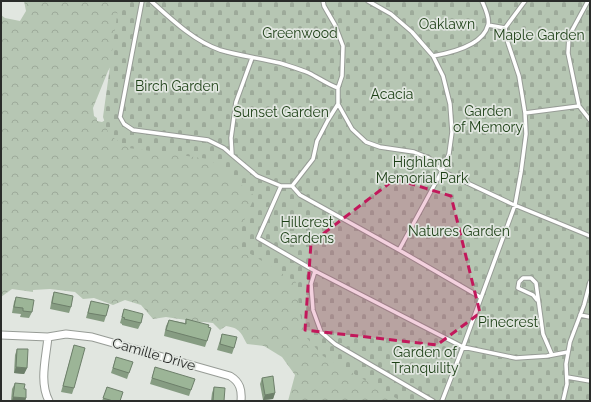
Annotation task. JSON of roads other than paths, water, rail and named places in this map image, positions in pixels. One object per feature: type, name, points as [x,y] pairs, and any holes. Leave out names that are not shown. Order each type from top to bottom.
[{"type":"street","name":"Camille Drive","points":[[1,335],[48,337],[66,334],[92,337],[230,376],[239,384],[242,394],[241,401]]},
{"type":"street","points":[[48,337],[44,384],[45,394],[49,401]]},
{"type":"lane","points":[[142,1],[120,118],[124,124],[133,130],[208,140],[224,148],[257,176],[281,186],[292,186],[300,195],[480,297]]},
{"type":"lane","points":[[151,1],[197,39],[219,49],[252,58],[280,63],[301,70],[329,85],[338,88]]},
{"type":"lane","points":[[323,1],[324,6],[335,25],[343,46],[342,76],[338,88],[338,104],[352,129],[366,142],[380,147],[414,152],[429,158],[442,171],[515,205],[590,236]]},
{"type":"lane","points":[[368,1],[391,14],[412,32],[433,56],[442,76],[450,104],[452,132],[449,154],[442,171],[399,250]]},
{"type":"lane","points":[[433,56],[454,52],[470,45],[483,34],[488,25],[482,1]]},
{"type":"lane","points":[[442,401],[515,205],[526,134],[525,113],[519,76],[507,40],[505,28],[525,1]]},
{"type":"lane","points":[[588,1],[569,36],[568,53],[579,106],[590,120]]},
{"type":"lane","points":[[488,25],[505,28]]},
{"type":"lane","points":[[232,155],[231,138],[236,102],[252,58]]},
{"type":"lane","points":[[292,186],[313,159],[318,141],[338,104]]},
{"type":"lane","points":[[525,113],[579,106]]},
{"type":"lane","points":[[281,186],[258,238],[315,271],[463,347],[516,358],[568,352]]},
{"type":"lane","points":[[315,271],[310,284],[313,310],[321,332],[336,344],[434,401]]},
{"type":"lane","points":[[538,300],[532,295],[518,288],[519,282],[523,278],[531,278],[536,283],[543,334],[552,355]]},
{"type":"lane","points":[[563,401],[567,384],[566,364],[570,342],[590,282]]},
{"type":"lane","points":[[580,315],[590,317]]},
{"type":"lane","points":[[567,377],[590,381]]},
{"type":"park label","name":"Oaklawn","points":[[447,24]]},
{"type":"park label","name":"Greenwood","points":[[300,33]]},
{"type":"park label","name":"Maple Garden","points":[[539,35]]},
{"type":"park label","name":"Birch Garden","points":[[177,86]]},
{"type":"park label","name":"Acacia","points":[[392,94]]},
{"type":"park label","name":"Sunset Garden","points":[[281,112]]},
{"type":"park label","name":"Garden of Memory","points":[[488,120]]},
{"type":"park label","name":"Highland Memorial Park","points":[[422,170]]},
{"type":"park label","name":"Hillcrest Gardens","points":[[307,230]]},
{"type":"park label","name":"Natures Garden","points":[[459,231]]},
{"type":"park label","name":"Pinecrest","points":[[508,322]]},
{"type":"park label","name":"Garden of Tranquility","points":[[425,360]]}]
